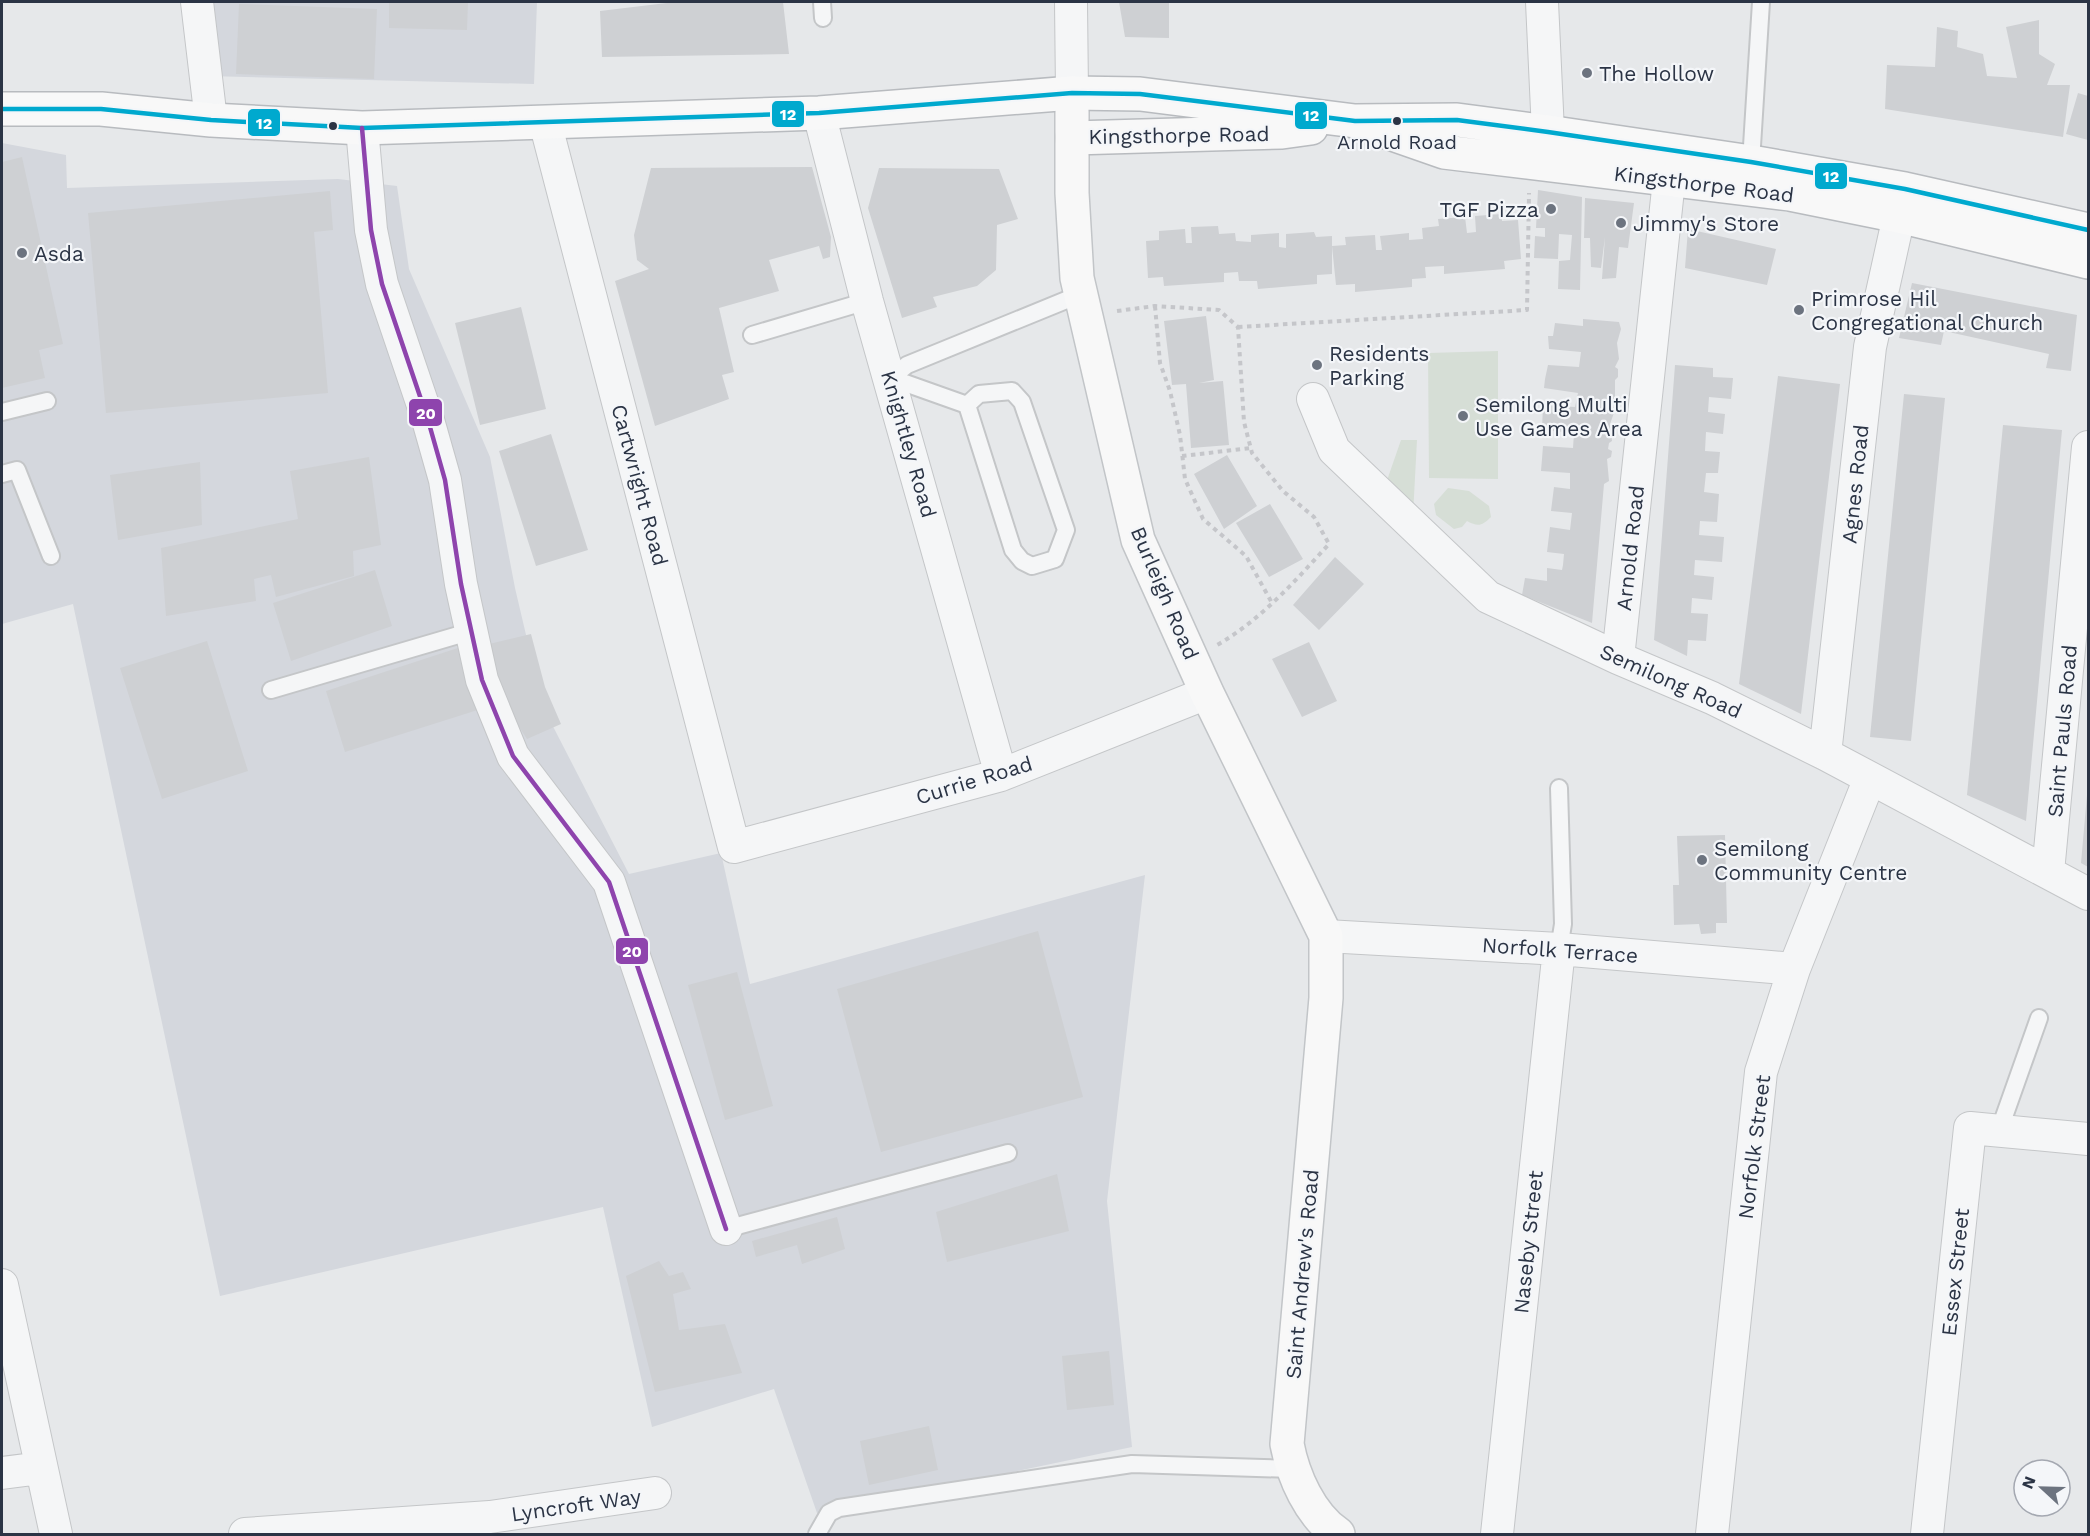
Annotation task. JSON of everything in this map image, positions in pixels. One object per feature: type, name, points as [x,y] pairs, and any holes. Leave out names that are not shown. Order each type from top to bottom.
[{"type":"main road","points":[[2,88],[101,109]]},
{"type":"main road","name":"Kingsthorpe Road","points":[[101,109],[211,120],[362,128],[819,113],[1072,93],[1140,94],[1356,121],[1456,120],[1548,132],[1790,194],[1899,216],[2088,262]]},
{"type":"main road","name":"Burleigh Road","points":[[1072,93],[1072,193],[1077,278],[1138,540],[1208,693],[1326,936],[1326,998]]},
{"type":"main road","points":[[2,109],[101,109]]},
{"type":"main road","name":"Kingsthorpe Road","points":[[1073,138],[1282,132],[1356,121],[1444,152],[1530,163],[1751,162],[1905,189],[2088,230]]},
{"type":"main road","name":"Saint Andrew's Road","points":[[1326,998],[1287,1443],[1292,1469],[1326,1526],[1338,1534]]},
{"type":"street","points":[[197,2],[211,120]]},
{"type":"street","points":[[1071,2],[1072,93]]},
{"type":"street","points":[[1542,2],[1548,132]]},
{"type":"street","name":"Knightley Road","points":[[819,113],[867,301],[891,378],[1001,775]]},
{"type":"street","name":"Cartwright Road","points":[[545,122],[734,847]]},
{"type":"street","points":[[362,128],[371,230],[382,285],[428,420],[445,480],[483,680],[513,756],[609,882],[726,1229]]},
{"type":"street","name":"Arnold Road","points":[[1618,658],[1671,164]]},
{"type":"street","name":"Agnes Road","points":[[1826,754],[1870,347],[1899,216]]},
{"type":"street","name":"Semilong Road","points":[[1313,399],[1334,450],[1488,597],[1618,658],[1712,698],[1826,754],[2088,894]]},
{"type":"street","name":"Saint Pauls Road","points":[[2048,872],[2088,447]]},
{"type":"street","name":"Currie Road","points":[[734,847],[1001,775],[1208,693]]},
{"type":"street","name":"Norfolk Street","points":[[1712,1534],[1761,1072],[1794,969],[1870,778]]},
{"type":"street","name":"Norfolk Terrace","points":[[1326,936],[1559,949],[1794,969]]},
{"type":"street","name":"Naseby Street","points":[[1497,1534],[1559,949]]},
{"type":"street","name":"Essex Street","points":[[1927,1534],[1970,1128],[2088,1139]]},
{"type":"street","points":[[2,1285],[56,1534]]},
{"type":"street","points":[[2,1473],[41,1468]]},
{"type":"street","name":"Lyncroft Way","points":[[245,1534],[489,1517],[655,1493]]},
{"type":"lane","points":[[1751,162],[1761,2]]},
{"type":"lane","points":[[752,335],[867,301]]},
{"type":"lane","points":[[891,378],[907,365],[1084,304]]},
{"type":"lane","points":[[891,378],[967,405]]},
{"type":"lane","points":[[1012,391],[1022,402],[1066,530],[1055,559],[1032,566],[1022,561],[1013,550],[967,405],[979,394],[1012,391]]},
{"type":"lane","points":[[2,412],[47,401]]},
{"type":"lane","points":[[2,474],[17,470],[51,556]]},
{"type":"lane","points":[[272,690],[472,631]]},
{"type":"lane","points":[[1558,788],[1563,924],[1559,949]]},
{"type":"lane","points":[[1999,1131],[2039,1018]]},
{"type":"lane","points":[[726,1229],[1008,1153]]},
{"type":"lane","points":[[817,1534],[829,1513],[839,1508],[1132,1464],[1292,1469]]},
{"type":"path","points":[[1238,327],[1527,310],[1530,163]]},
{"type":"path","points":[[1084,304],[1219,310],[1238,327],[1244,422],[1251,448],[1283,491],[1314,517],[1329,544],[1272,603],[1240,632],[1192,659]]},
{"type":"path","points":[[1155,306],[1160,363],[1170,391],[1185,479],[1203,519],[1246,556],[1272,603]]},
{"type":"path","points":[[1182,456],[1251,448]]},
{"type":"shaded area","points":[[198,2],[537,2],[534,84],[207,76]]},
{"type":"shaded area","points":[[2,143],[66,155],[67,188],[338,179],[397,186],[409,269],[490,457],[515,588],[543,707],[629,874],[721,853],[750,984],[1145,875],[1107,1201],[1132,1447],[817,1513],[774,1389],[652,1427],[603,1207],[220,1296],[73,604],[2,624]]},
{"type":"shaded area","name":"Semilong Multi Use Games Area","points":[[1498,351],[1498,479],[1429,478],[1428,353]]},
{"type":"shaded area","points":[[1401,440],[1417,440],[1413,515],[1384,489]]},
{"type":"shaded area","points":[[1448,488],[1469,491],[1489,506],[1491,517],[1482,524],[1477,525],[1467,521],[1462,527],[1454,529],[1436,515],[1434,504]]},
{"type":"building","points":[[389,2],[468,2],[467,30],[389,28]]},
{"type":"building","points":[[675,2],[783,2],[789,54],[602,57],[600,11]]},
{"type":"building","points":[[1119,2],[1169,2],[1169,38],[1125,37]]},
{"type":"building","points":[[239,4],[377,9],[374,79],[236,74]]},
{"type":"building","points":[[2039,20],[2039,54],[2055,64],[2047,85],[2070,85],[2063,137],[1885,109],[1887,65],[1935,67],[1937,27],[1958,31],[1957,47],[1983,54],[1987,76],[2017,78],[2006,27]]},
{"type":"building","points":[[2078,93],[2088,96],[2088,140],[2066,134]]},
{"type":"building","name":"Asda","points":[[22,157],[63,344],[39,350],[45,378],[2,388],[2,162]]},
{"type":"building","points":[[812,167],[831,237],[830,257],[823,259],[819,246],[769,260],[779,291],[719,308],[734,372],[722,375],[729,399],[655,426],[615,281],[649,269],[637,260],[634,235],[651,168]]},
{"type":"building","points":[[879,168],[999,169],[1018,219],[997,225],[996,270],[977,286],[933,297],[937,307],[902,318],[868,208]]},
{"type":"building","points":[[1538,190],[1582,197],[1580,290],[1558,289],[1559,261],[1570,260],[1572,235],[1559,234],[1558,259],[1534,258],[1535,236],[1545,237],[1545,228],[1536,228]]},
{"type":"building","points":[[330,191],[333,230],[314,232],[328,393],[106,413],[88,213]]},
{"type":"building","points":[[1585,198],[1634,203],[1628,248],[1619,247],[1616,278],[1602,279],[1605,237],[1601,268],[1591,267],[1590,238],[1584,238]]},
{"type":"building","points":[[1502,214],[1502,221],[1518,220],[1521,259],[1504,261],[1505,269],[1444,274],[1444,266],[1425,267],[1426,278],[1412,279],[1412,287],[1355,292],[1355,284],[1336,285],[1332,246],[1346,245],[1345,237],[1375,235],[1376,250],[1382,250],[1380,236],[1409,233],[1409,240],[1423,239],[1422,228],[1439,226],[1438,219],[1465,217],[1467,233],[1476,232],[1475,216]]},
{"type":"building","points":[[1218,226],[1219,234],[1235,233],[1236,241],[1251,242],[1251,235],[1279,233],[1279,247],[1286,248],[1286,234],[1314,232],[1316,237],[1332,236],[1332,274],[1317,275],[1317,284],[1258,289],[1257,281],[1239,281],[1238,272],[1224,273],[1224,282],[1164,286],[1163,277],[1148,278],[1146,241],[1159,240],[1159,231],[1185,229],[1186,243],[1192,243],[1191,227]]},
{"type":"building","points":[[1688,229],[1776,249],[1767,285],[1685,268]]},
{"type":"building","points":[[1912,283],[2077,315],[2071,371],[2046,368],[2049,354],[1944,331],[1941,345],[1899,338]]},
{"type":"building","points":[[521,307],[546,409],[480,425],[455,323]]},
{"type":"building","points":[[1206,316],[1214,380],[1199,383],[1223,381],[1229,445],[1191,448],[1186,384],[1172,385],[1164,321]]},
{"type":"building","points":[[1583,319],[1619,322],[1621,329],[1617,343],[1619,359],[1615,367],[1618,369],[1618,377],[1615,380],[1615,399],[1612,404],[1615,410],[1610,424],[1612,441],[1608,449],[1612,451],[1611,457],[1607,459],[1609,481],[1604,484],[1592,623],[1522,595],[1525,578],[1547,581],[1547,568],[1562,570],[1564,554],[1547,552],[1550,527],[1570,530],[1572,513],[1551,511],[1554,487],[1570,489],[1570,473],[1541,471],[1543,446],[1573,448],[1574,433],[1542,430],[1543,405],[1575,407],[1578,393],[1544,388],[1548,365],[1579,367],[1581,352],[1549,349],[1548,336],[1553,336],[1555,323],[1583,326]]},
{"type":"building","points":[[1675,365],[1713,368],[1713,377],[1733,378],[1731,399],[1709,397],[1708,412],[1725,414],[1723,434],[1706,432],[1705,451],[1720,452],[1718,473],[1706,473],[1704,492],[1719,494],[1717,522],[1700,521],[1699,535],[1724,537],[1722,562],[1695,560],[1694,575],[1714,577],[1712,600],[1692,598],[1691,613],[1708,614],[1706,641],[1688,640],[1687,656],[1654,640]]},
{"type":"building","points":[[1778,376],[1840,384],[1801,714],[1739,684]]},
{"type":"building","points":[[1904,394],[1945,398],[1911,741],[1870,737]]},
{"type":"building","points":[[2003,425],[2062,430],[2026,821],[1967,795]]},
{"type":"building","points":[[551,434],[588,550],[536,566],[499,451]]},
{"type":"building","points":[[1227,455],[1257,506],[1224,529],[1194,474]]},
{"type":"building","points":[[369,457],[381,545],[353,551],[354,576],[276,597],[271,575],[254,579],[256,601],[166,616],[161,548],[298,519],[290,471]]},
{"type":"building","points":[[200,462],[202,525],[118,540],[110,475]]},
{"type":"building","points":[[1270,504],[1303,559],[1269,577],[1236,523]]},
{"type":"building","points":[[1335,557],[1364,584],[1319,630],[1293,605]]},
{"type":"building","points":[[375,570],[392,626],[291,661],[273,603]]},
{"type":"building","points":[[531,634],[545,687],[561,724],[527,739],[500,697],[485,645]]},
{"type":"building","points":[[207,641],[248,771],[162,799],[120,668]]},
{"type":"building","points":[[1309,642],[1337,701],[1302,717],[1272,659]]},
{"type":"building","points":[[464,646],[484,708],[345,752],[326,691]]},
{"type":"building","points":[[2088,795],[2088,867],[2081,863]]},
{"type":"building","name":"Semilong Community Centre","points":[[1725,835],[1727,923],[1716,923],[1716,933],[1701,934],[1699,924],[1674,925],[1673,885],[1679,885],[1677,836]]},
{"type":"building","points":[[1038,931],[1083,1097],[881,1152],[837,989]]},
{"type":"building","points":[[737,972],[773,1106],[725,1120],[688,985]]},
{"type":"building","points":[[1057,1174],[1069,1231],[947,1262],[936,1212]]},
{"type":"building","points":[[837,1217],[845,1249],[802,1264],[797,1245],[756,1257],[752,1241]]},
{"type":"building","points":[[659,1261],[669,1276],[683,1272],[691,1289],[673,1294],[679,1330],[725,1324],[742,1373],[655,1392],[626,1276]]},
{"type":"building","points":[[1109,1351],[1114,1405],[1067,1410],[1062,1356]]},
{"type":"building","points":[[929,1426],[938,1470],[869,1485],[860,1441]]},
{"type":"transit line","name":"12","points":[[2,109],[101,109],[211,120],[362,128],[819,113],[1072,93],[1140,94],[1355,121],[1457,120],[1548,132],[1751,162],[1905,189],[2088,230]]},
{"type":"transit line","name":"20","points":[[362,128],[371,230],[382,284],[428,420],[445,480],[461,584],[482,680],[513,756],[609,882],[726,1229]]},
{"type":"place","name":"The Hollow","points":[[1587,73]]},
{"type":"place","name":"Arnold Road","points":[[1397,121]]},
{"type":"place","name":"TGF Pizza","points":[[1551,209]]},
{"type":"place","name":"Jimmy's Store","points":[[1621,223]]},
{"type":"place","name":"Asda","points":[[22,253]]},
{"type":"place","name":"Primrose Hil Congregational Church","points":[[1799,310]]},
{"type":"place","name":"Residents Parking","points":[[1317,365]]},
{"type":"place","name":"Semilong Multi Use Games Area","points":[[1463,416]]},
{"type":"place","name":"Semilong Community Centre","points":[[1702,860]]}]
